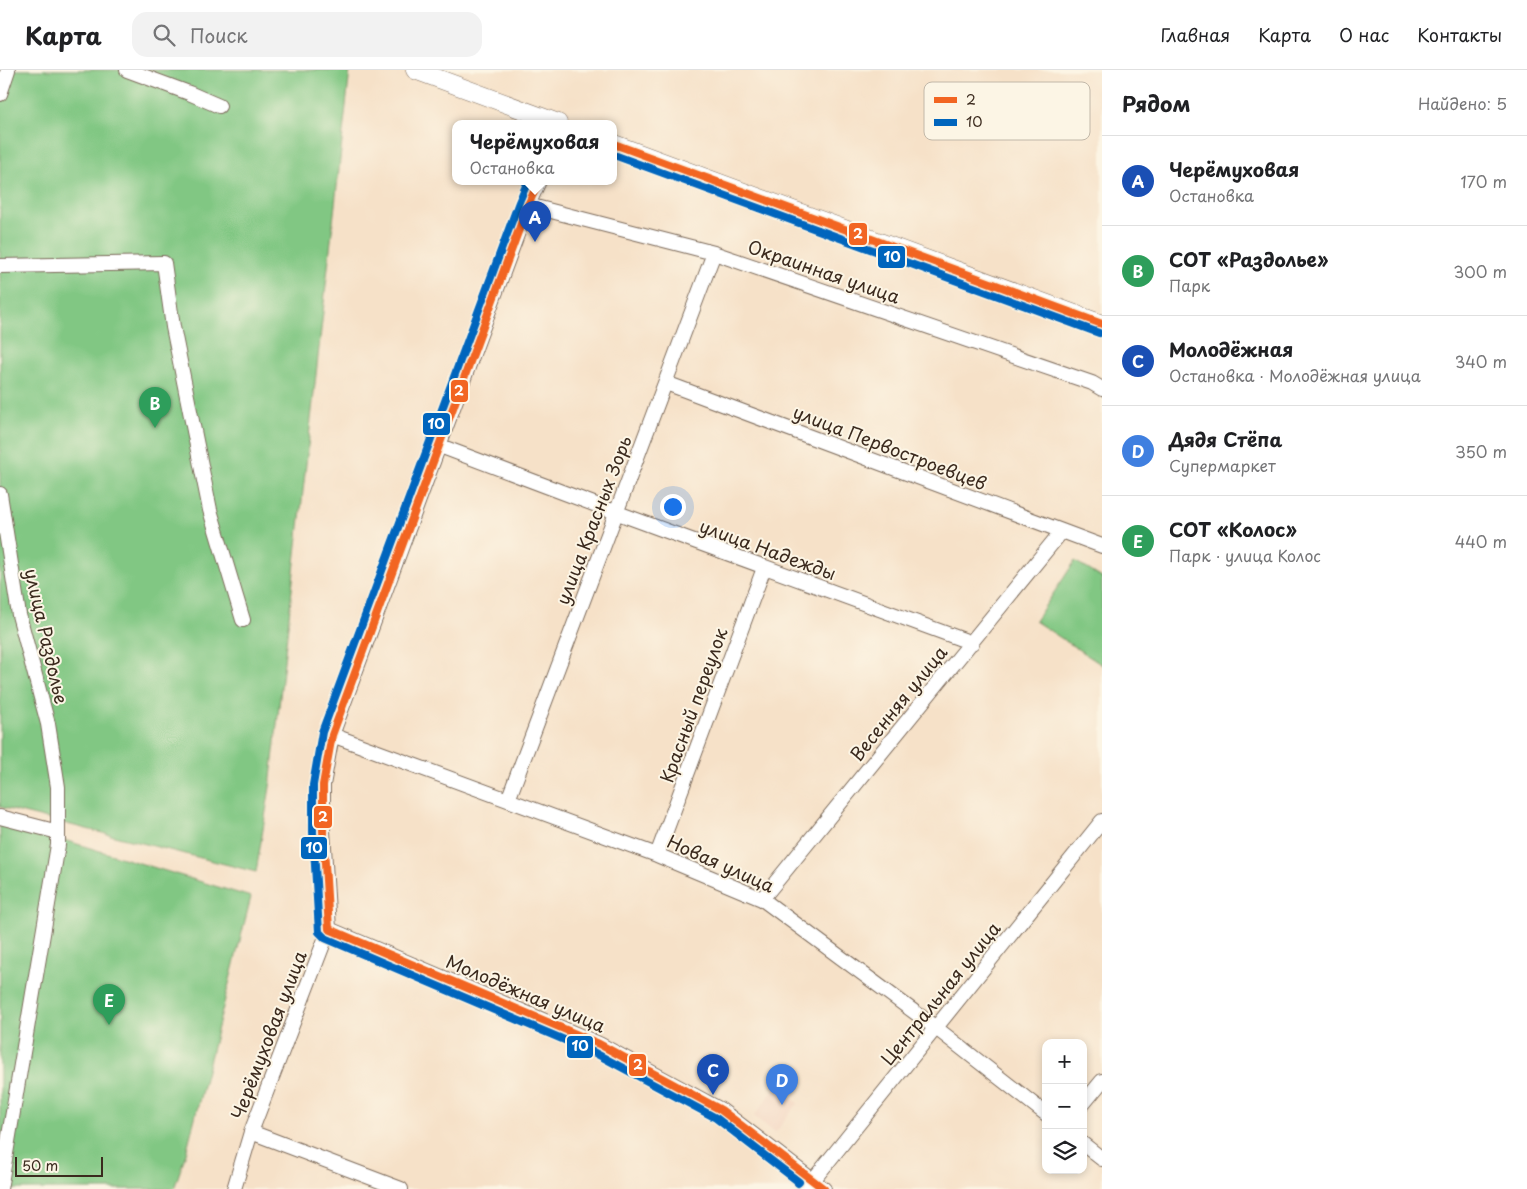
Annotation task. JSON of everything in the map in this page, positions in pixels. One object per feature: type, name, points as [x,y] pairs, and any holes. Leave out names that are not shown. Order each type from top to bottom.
[{"type":"main road","points":[[415,70],[550,120]]},
{"type":"main road","points":[[617,145],[1102,324]]},
{"type":"street","points":[[0,94],[8,70]]},
{"type":"street","points":[[127,70],[218,106]]},
{"type":"street","name":"Черёмуховая улица","points":[[234,1189],[251,1132],[329,929],[323,831],[323,786],[332,735],[528,205],[537,185]]},
{"type":"street","name":"Окраинная улица","points":[[528,205],[714,253],[1092,383],[1102,389]]},
{"type":"street","name":"улица Красных Зорь","points":[[508,800],[714,253]]},
{"type":"street","points":[[0,266],[164,263],[173,327],[210,510],[243,620]]},
{"type":"street","name":"улица Первостроевцев","points":[[666,383],[1102,546]]},
{"type":"street","name":"улица Надежды","points":[[440,446],[764,568],[972,643]]},
{"type":"street","name":"улица Раздолье","points":[[0,494],[19,615],[48,724],[58,787],[58,838],[0,1189]]},
{"type":"street","name":"Весенняя улица","points":[[762,899],[1062,531]]},
{"type":"street","name":"Красный переулок","points":[[657,855],[764,568]]},
{"type":"street","name":"Новая улица","points":[[332,735],[657,855],[762,899],[936,1028],[1042,1111]]},
{"type":"street","points":[[0,817],[58,838]]},
{"type":"street","name":"Центральная улица","points":[[809,1185],[1102,821]]},
{"type":"street","name":"Молодёжная улица","points":[[329,929],[599,1044],[721,1110],[809,1185],[824,1189]]},
{"type":"street","points":[[1087,1099],[1102,1081]]},
{"type":"street","points":[[251,1132],[402,1189]]},
{"type":"street","points":[[1087,1147],[1102,1159]]},
{"type":"shaded area","points":[[776,1087],[798,1103],[775,1133],[754,1116]]},
{"type":"green space","points":[[0,70],[350,70],[270,787],[256,872],[0,807]]},
{"type":"green space","points":[[1075,561],[1102,578],[1102,665],[1035,621]]},
{"type":"green space","points":[[0,823],[64,840],[251,897],[186,1153],[174,1189],[0,1189]]},
{"type":"transit line","name":"2","points":[[617,145],[1102,324]]},
{"type":"transit line","name":"10","points":[[617,156],[1099,333]]},
{"type":"transit line","name":"10","points":[[526,185],[322,732],[313,785],[313,832],[319,932],[325,938],[595,1053],[716,1118],[798,1183]]},
{"type":"transit line","name":"2","points":[[537,185],[528,205],[332,735],[323,785],[323,831],[329,929],[599,1044],[721,1110],[824,1189]]},
{"type":"place","name":"Черёмуховая","points":[[535,242]]},
{"type":"place","name":"СОТ «Раздолье»","points":[[155,428]]},
{"type":"place","name":"СОТ «Колос»","points":[[109,1025]]},
{"type":"place","name":"Молодёжная","points":[[713,1095]]},
{"type":"place","name":"Дядя Стёпа","points":[[782,1105]]}]
